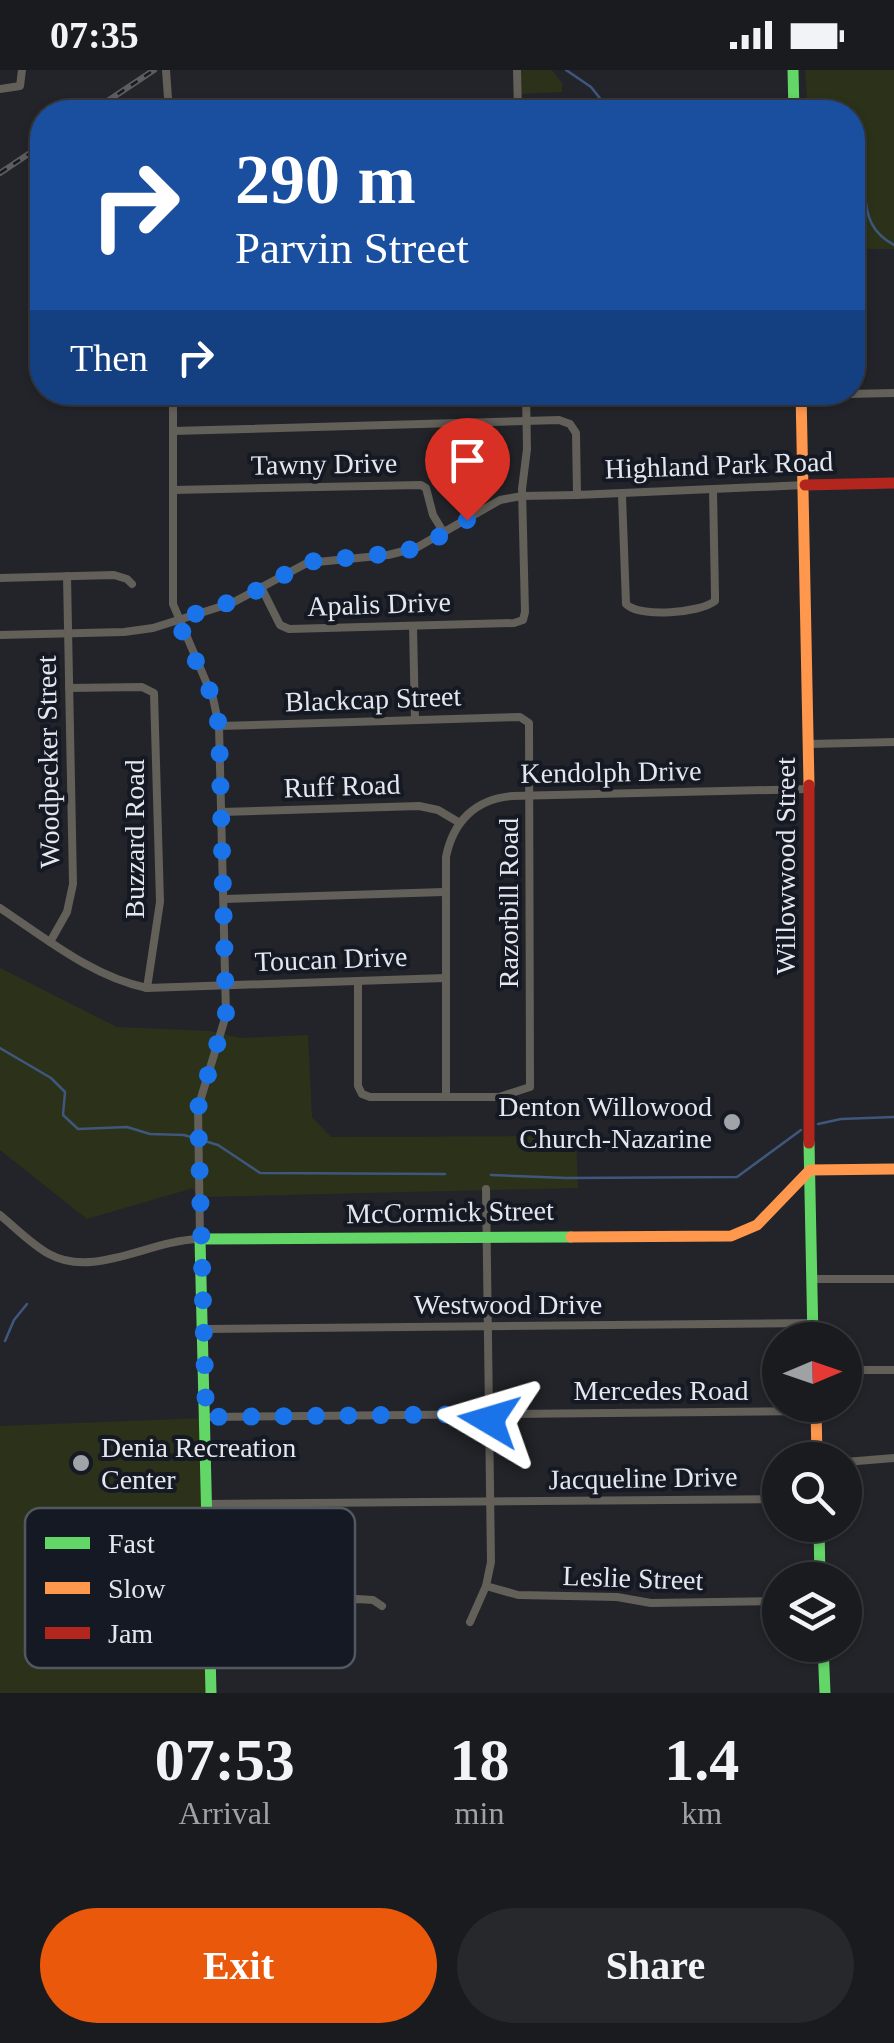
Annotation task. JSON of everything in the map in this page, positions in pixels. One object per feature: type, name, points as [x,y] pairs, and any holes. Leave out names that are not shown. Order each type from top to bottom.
[{"type":"street","points":[[0,89],[20,86],[22,70]]},
{"type":"street","points":[[166,70],[167,100]]},
{"type":"street","points":[[517,70],[518,100]]},
{"type":"street","points":[[793,70],[794,100]]},
{"type":"street","points":[[865,392],[894,392]]},
{"type":"street","points":[[173,405],[172,590],[177,620],[213,698],[219,726],[226,1015],[198,1108],[207,1508]]},
{"type":"street","points":[[522,496],[526,405]]},
{"type":"street","name":"Willowwood Street","points":[[802,405],[810,790],[813,1322]]},
{"type":"street","name":"Highland Park Road","points":[[173,431],[559,420],[574,428],[577,495],[894,483]]},
{"type":"street","name":"Tawny Drive","points":[[172,490],[421,485],[426,488],[433,515],[444,533]]},
{"type":"street","points":[[622,494],[626,604],[639,612],[700,610],[715,601],[716,596],[713,490]]},
{"type":"street","points":[[0,635],[138,631],[232,602],[307,562],[403,552],[500,500],[577,495]]},
{"type":"street","name":"Apalis Drive","points":[[261,587],[285,629],[523,620],[526,612],[522,496]]},
{"type":"street","name":"Woodpecker Street","points":[[50,942],[67,912],[73,884],[67,576]]},
{"type":"street","points":[[0,578],[114,576],[132,584]]},
{"type":"street","points":[[412,626],[416,720]]},
{"type":"street","name":"Buzzard Road","points":[[70,688],[142,687],[152,690],[155,698],[160,885],[147,988]]},
{"type":"street","name":"Blackcap Street","points":[[219,726],[527,720]]},
{"type":"street","name":"Razorbill Road","points":[[446,1097],[499,1097],[530,1087],[527,720]]},
{"type":"street","points":[[809,744],[894,742]]},
{"type":"street","name":"Kendolph Drive","points":[[460,823],[475,807],[492,799],[810,790]]},
{"type":"street","name":"Ruff Road","points":[[221,812],[419,806],[438,810],[460,823]]},
{"type":"street","points":[[358,981],[358,1086],[362,1094],[446,1097],[444,892],[448,847],[460,823]]},
{"type":"street","points":[[224,899],[444,892]]},
{"type":"street","name":"Toucan Drive","points":[[0,908],[114,978],[147,988],[445,978]]},
{"type":"street","points":[[810,1170],[894,1169]]},
{"type":"street","name":"McCormick Street","points":[[0,1215],[48,1254],[77,1263],[102,1261],[168,1241],[731,1236],[757,1224],[810,1170]]},
{"type":"street","points":[[470,1622],[486,1586],[491,1562],[486,1190]]},
{"type":"street","points":[[787,1194],[802,1196],[810,1206]]},
{"type":"street","points":[[811,1280],[894,1279]]},
{"type":"street","name":"Westwood Drive","points":[[204,1328],[762,1323]]},
{"type":"street","points":[[862,1370],[894,1370]]},
{"type":"street","name":"Mercedes Road","points":[[206,1417],[762,1409]]},
{"type":"street","points":[[862,1461],[894,1458]]},
{"type":"street","name":"Jacqueline Drive","points":[[207,1504],[762,1499]]},
{"type":"street","name":"Leslie Street","points":[[486,1586],[518,1596],[617,1597],[651,1603],[762,1601]]},
{"type":"street","points":[[355,1599],[372,1600],[382,1606]]},
{"type":"street","points":[[824,1662],[826,1693]]},
{"type":"street","points":[[211,1668],[212,1693]]},
{"type":"green space","points":[[519,70],[552,70],[562,83],[562,92],[520,94]]},
{"type":"green space","points":[[805,70],[894,70],[894,249],[865,249],[865,100],[807,100]]},
{"type":"green space","points":[[0,968],[117,1027],[210,1031],[240,1038],[308,1035],[312,1117],[331,1137],[576,1136],[578,1188],[198,1197],[193,1188],[87,1219],[0,1150]]},
{"type":"green space","points":[[206,1418],[208,1508],[25,1508],[25,1668],[211,1668],[211,1693],[0,1693],[0,1426]]},
{"type":"waterway","points":[[566,70],[591,87],[601,100]]},
{"type":"waterway","points":[[865,192],[875,230],[894,245]]},
{"type":"waterway","points":[[0,1048],[51,1078],[65,1092],[63,1115],[78,1129],[127,1127],[150,1134],[184,1135],[218,1145],[260,1173],[445,1174]]},
{"type":"waterway","points":[[818,1124],[894,1117]]},
{"type":"waterway","points":[[491,1175],[737,1177],[801,1130]]},
{"type":"waterway","points":[[5,1341],[27,1304]]},
{"type":"railway","points":[[109,100],[154,70]]},
{"type":"railway","points":[[0,173],[30,153]]},
{"type":"traffic: fast","points":[[793,70],[794,100]]},
{"type":"traffic: fast","points":[[809,1143],[813,1322]]},
{"type":"traffic: fast","points":[[207,1508],[200,1239],[571,1237]]},
{"type":"traffic: fast","points":[[819,1542],[820,1562]]},
{"type":"traffic: fast","points":[[824,1662],[825,1693]]},
{"type":"traffic: fast","points":[[210,1668],[211,1693]]},
{"type":"traffic: slow","points":[[801,405],[809,785]]},
{"type":"traffic: slow","points":[[571,1237],[731,1236],[757,1225],[810,1170],[894,1169]]},
{"type":"traffic: slow","points":[[816,1422],[817,1442]]},
{"type":"traffic: jam","points":[[805,485],[894,483]]},
{"type":"traffic: jam","points":[[809,785],[809,1143]]},
{"type":"place","name":"Denton Willowood Church-Nazarine","points":[[732,1122]]},
{"type":"place","name":"Denia Recreation Center","points":[[81,1463]]},
{"type":"route","points":[[467,520],[430,542],[403,552],[307,562],[245,597],[177,620],[213,698],[219,726],[226,1015],[198,1108],[206,1417],[489,1414],[489,1420]]}]
